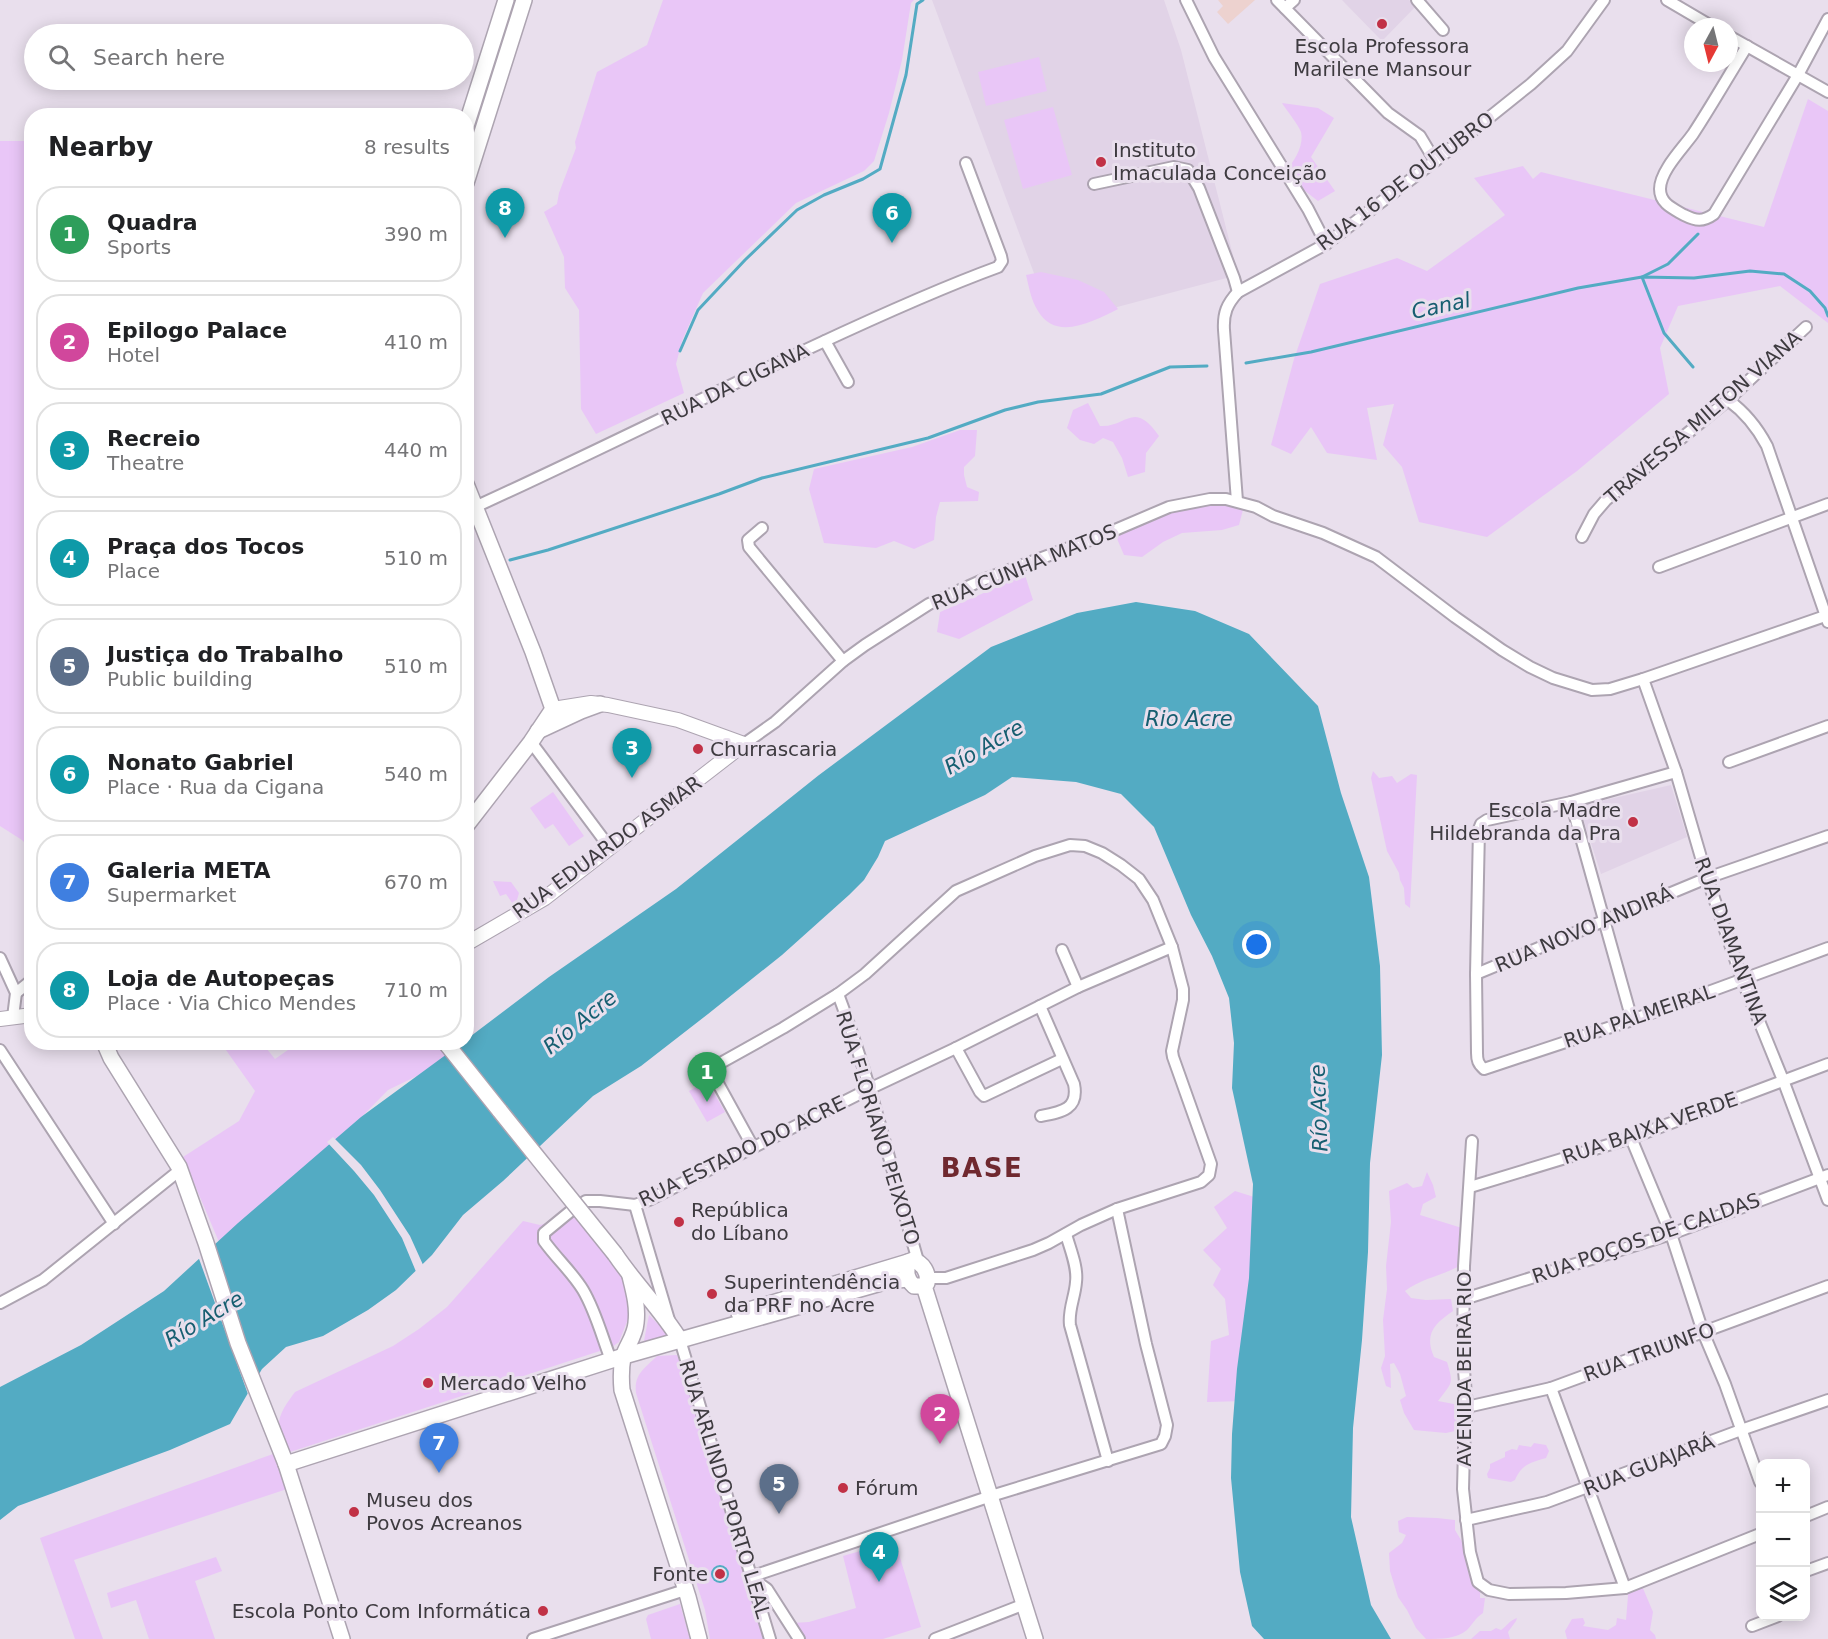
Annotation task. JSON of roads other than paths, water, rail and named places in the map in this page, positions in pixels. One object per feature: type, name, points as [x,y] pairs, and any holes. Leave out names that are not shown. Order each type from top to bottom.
[{"type":"main road","points":[[472,108],[506,0]]},
{"type":"main road","points":[[474,158],[524,0]]},
{"type":"main road","points":[[474,816],[553,709],[533,652],[475,507]]},
{"type":"main road","points":[[534,737],[581,711],[600,704]]},
{"type":"main road","points":[[108,1050],[181,1173],[238,1343],[284,1458],[342,1639]]},
{"type":"main road","points":[[452,1050],[615,1254],[680,1340]]},
{"type":"main road","points":[[680,1340],[699,1325],[913,1262]]},
{"type":"main road","name":"RUA FLORIANO PEIXOTO","points":[[908,1279],[907,1270],[913,1262],[927,1272],[926,1282],[1035,1639]]},
{"type":"main road","points":[[630,1276],[635,1298],[636,1323],[634,1334],[618,1358],[622,1390],[699,1639]]},
{"type":"main road","points":[[284,1458],[618,1358],[888,1281],[908,1279],[914,1286],[926,1282]]},
{"type":"street","points":[[1186,0],[1214,57],[1308,209],[1326,244]]},
{"type":"street","points":[[1294,0],[1281,4],[1388,113],[1419,136],[1435,161]]},
{"type":"street","points":[[1418,0],[1443,30]]},
{"type":"street","name":"RUA 16 DE OUTUBRO","points":[[1238,292],[1326,244],[1435,161],[1553,65],[1567,51],[1604,0]]},
{"type":"street","points":[[1667,0],[1698,18]]},
{"type":"street","points":[[1746,46],[1693,134],[1664,175],[1660,189],[1663,201],[1670,208],[1691,218],[1707,219],[1714,214],[1798,75],[1828,19]]},
{"type":"street","points":[[1738,41],[1828,92]]},
{"type":"street","name":"RUA DA CIGANA","points":[[475,507],[583,458],[902,305],[998,267],[1002,261],[1001,256],[966,164]]},
{"type":"street","points":[[1094,184],[1174,167],[1190,172],[1199,188],[1238,292],[1226,307],[1224,321],[1237,501],[1256,507],[1272,516],[1323,533],[1376,557],[1499,649],[1553,678],[1592,690],[1610,689],[1827,618],[1767,446],[1760,431],[1742,410],[1728,400]]},
{"type":"street","name":"TRAVESSA MILTON VIANA","points":[[1582,537],[1591,519],[1606,500],[1728,400],[1806,327]]},
{"type":"street","points":[[825,341],[848,382]]},
{"type":"street","name":"RUA CUNHA MATOS","points":[[744,744],[775,723],[843,661],[930,604],[985,579],[1101,536],[1169,507],[1210,500],[1237,501]]},
{"type":"street","points":[[1659,567],[1828,504]]},
{"type":"street","points":[[762,528],[748,540],[749,547],[843,661]]},
{"type":"street","name":"RUA DIAMANTINA","points":[[1643,679],[1676,771],[1707,878],[1742,979],[1824,1176],[1828,1200]]},
{"type":"street","points":[[553,709],[600,704],[678,720],[744,744]]},
{"type":"street","points":[[1729,762],[1828,726]]},
{"type":"street","points":[[534,737],[610,848]]},
{"type":"street","name":"RUA EDUARDO ASMAR","points":[[474,939],[545,898],[744,744]]},
{"type":"street","points":[[1476,974],[1479,829],[1481,824],[1487,820],[1571,802],[1676,771]]},
{"type":"street","points":[[1571,802],[1632,1020]]},
{"type":"street","name":"RUA NOVO ANDIRÁ","points":[[1476,974],[1707,878],[1828,836]]},
{"type":"street","points":[[753,1147],[735,1117],[714,1073],[717,1065],[838,994],[877,963],[956,891],[1035,856],[1070,845],[1085,846],[1102,854],[1139,879],[1153,900],[1172,947],[1183,989],[1183,1000],[1172,1051],[1211,1164],[1209,1175],[1201,1182],[1117,1209],[1080,1225],[1033,1250],[946,1278],[926,1282]]},
{"type":"street","name":"RUA ESTADO DO ACRE","points":[[618,1358],[571,1272],[544,1241],[544,1233],[559,1220],[586,1201],[635,1205],[649,1200],[1078,987],[1172,947]]},
{"type":"street","name":"RUA PALMEIRAL","points":[[1476,974],[1477,1061],[1484,1069],[1632,1020],[1828,948]]},
{"type":"street","points":[[1062,950],[1078,987]]},
{"type":"street","points":[[0,958],[16,993]]},
{"type":"street","points":[[24,986],[16,993],[7,1018],[24,1016]]},
{"type":"street","name":"RUA FLORIANO PEIXOTO","points":[[838,994],[869,1089],[913,1262]]},
{"type":"street","points":[[1040,1006],[1074,1084],[1076,1094],[1074,1102],[1069,1107],[1041,1116]]},
{"type":"street","points":[[956,1048],[982,1095],[987,1096],[1062,1059]]},
{"type":"street","points":[[0,1050],[114,1224]]},
{"type":"street","name":"RUA BAIXA VERDE","points":[[1470,1187],[1631,1138],[1828,1064]]},
{"type":"street","points":[[1631,1138],[1671,1234],[1703,1332],[1756,1469]]},
{"type":"street","name":"AVENIDA BEIRA RIO","points":[[1472,1140],[1464,1266],[1463,1358],[1467,1407],[1463,1489],[1475,1576],[1478,1582],[1489,1590],[1509,1594],[1566,1593],[1625,1588]]},
{"type":"street","points":[[0,1303],[43,1280],[181,1173]]},
{"type":"street","name":"RUA POÇOS DE CALDAS","points":[[1464,1299],[1671,1234],[1824,1176]]},
{"type":"street","points":[[635,1205],[671,1326]]},
{"type":"street","points":[[750,1577],[990,1496],[1161,1444],[1167,1425],[1146,1344],[1117,1209]]},
{"type":"street","points":[[1066,1234],[1076,1275],[1076,1286],[1069,1314],[1070,1325],[1108,1461]]},
{"type":"street","name":"RUA TRIUNFO","points":[[1467,1407],[1551,1388],[1828,1286]]},
{"type":"street","name":"RUA ARLINDO PORTO LEAL","points":[[680,1340],[770,1639]]},
{"type":"street","points":[[1551,1388],[1625,1588],[1756,1536]]},
{"type":"street","name":"RUA GUAJARÁ","points":[[1466,1520],[1547,1502],[1828,1400]]},
{"type":"street","points":[[1810,1515],[1828,1508]]},
{"type":"street","points":[[1810,1570],[1828,1563]]},
{"type":"street","points":[[750,1577],[767,1589],[799,1639]]},
{"type":"street","points":[[533,1639],[685,1590]]},
{"type":"street","points":[[935,1639],[1025,1604]]},
{"type":"street","points":[[1752,1626],[1766,1621]]},
{"type":"water","name":"Rio Acre","points":[[1136,602],[1195,611],[1249,634],[1318,706],[1341,793],[1369,877],[1380,966],[1382,1055],[1370,1163],[1368,1252],[1353,1428],[1351,1517],[1371,1605],[1391,1639],[1264,1639],[1252,1626],[1240,1572],[1231,1478],[1237,1369],[1249,1278],[1253,1184],[1232,1088],[1234,1043],[1229,998],[1154,827],[1121,794],[1076,782],[1012,777],[985,795],[885,841],[864,880],[849,895],[782,955],[708,1014],[641,1066],[593,1096],[503,1181],[463,1215],[432,1255],[396,1290],[368,1310],[323,1336],[286,1347],[262,1369],[230,1424],[170,1450],[18,1506],[0,1520],[0,1387],[81,1345],[164,1291],[238,1223],[361,1117],[452,1050],[474,1050],[474,1034],[549,977],[676,889],[819,775],[991,647],[1077,613]]},
{"type":"water","points":[[720,1565],[726,1568],[729,1574],[726,1580],[720,1583],[714,1580],[711,1574],[714,1568]]},
{"type":"waterway","points":[[680,351],[698,310],[797,210],[880,169],[906,75],[917,4],[923,0]]},
{"type":"waterway","name":"Canal","points":[[1693,367],[1664,333],[1642,277],[1668,264],[1698,234]]},
{"type":"waterway","name":"Canal","points":[[1246,363],[1311,352],[1578,288],[1642,277],[1694,278],[1750,271],[1784,274],[1810,291],[1825,308],[1828,316]]},
{"type":"waterway","points":[[510,560],[548,550],[762,478],[928,438],[1005,410],[1038,402],[1101,394],[1170,367],[1207,366]]},
{"type":"place","name":"Escola Professora Marilene Mansour","points":[[1382,24]]},
{"type":"place","name":"Instituto Imaculada Conceição","points":[[1101,162]]},
{"type":"place","name":"Loja de Autopeças","points":[[505,238]]},
{"type":"place","name":"Nonato Gabriel","points":[[892,243]]},
{"type":"place","name":"Churrascaria","points":[[698,749]]},
{"type":"place","name":"Recreio","points":[[632,778]]},
{"type":"place","name":"Escola Madre Hildebranda da Pra","points":[[1633,822]]},
{"type":"place","name":"Quadra","points":[[707,1102]]},
{"type":"place","name":"República do Líbano","points":[[679,1222]]},
{"type":"place","name":"Superintendência da PRF no Acre","points":[[712,1294]]},
{"type":"place","name":"Mercado Velho","points":[[428,1383]]},
{"type":"place","name":"Epilogo Palace","points":[[940,1444]]},
{"type":"place","name":"Galeria META","points":[[439,1473]]},
{"type":"place","name":"Fórum","points":[[843,1488]]},
{"type":"place","name":"Museu dos Povos Acreanos","points":[[354,1512]]},
{"type":"place","name":"Justiça do Trabalho","points":[[779,1514]]},
{"type":"place","name":"Fonte","points":[[720,1574]]},
{"type":"place","name":"Praça dos Tocos","points":[[879,1582]]},
{"type":"place","name":"Escola Ponto Com Informática","points":[[543,1611]]},
{"type":"district","name":"BASE","points":[[982,1168]]},
{"type":"water label","name":"Río Acre","points":[[984,747]]},
{"type":"water label","name":"Río Acre","points":[[580,1022]]},
{"type":"water label","name":"Río Acre","points":[[1319,1108]]},
{"type":"water label","name":"Río Acre","points":[[204,1319]]}]
